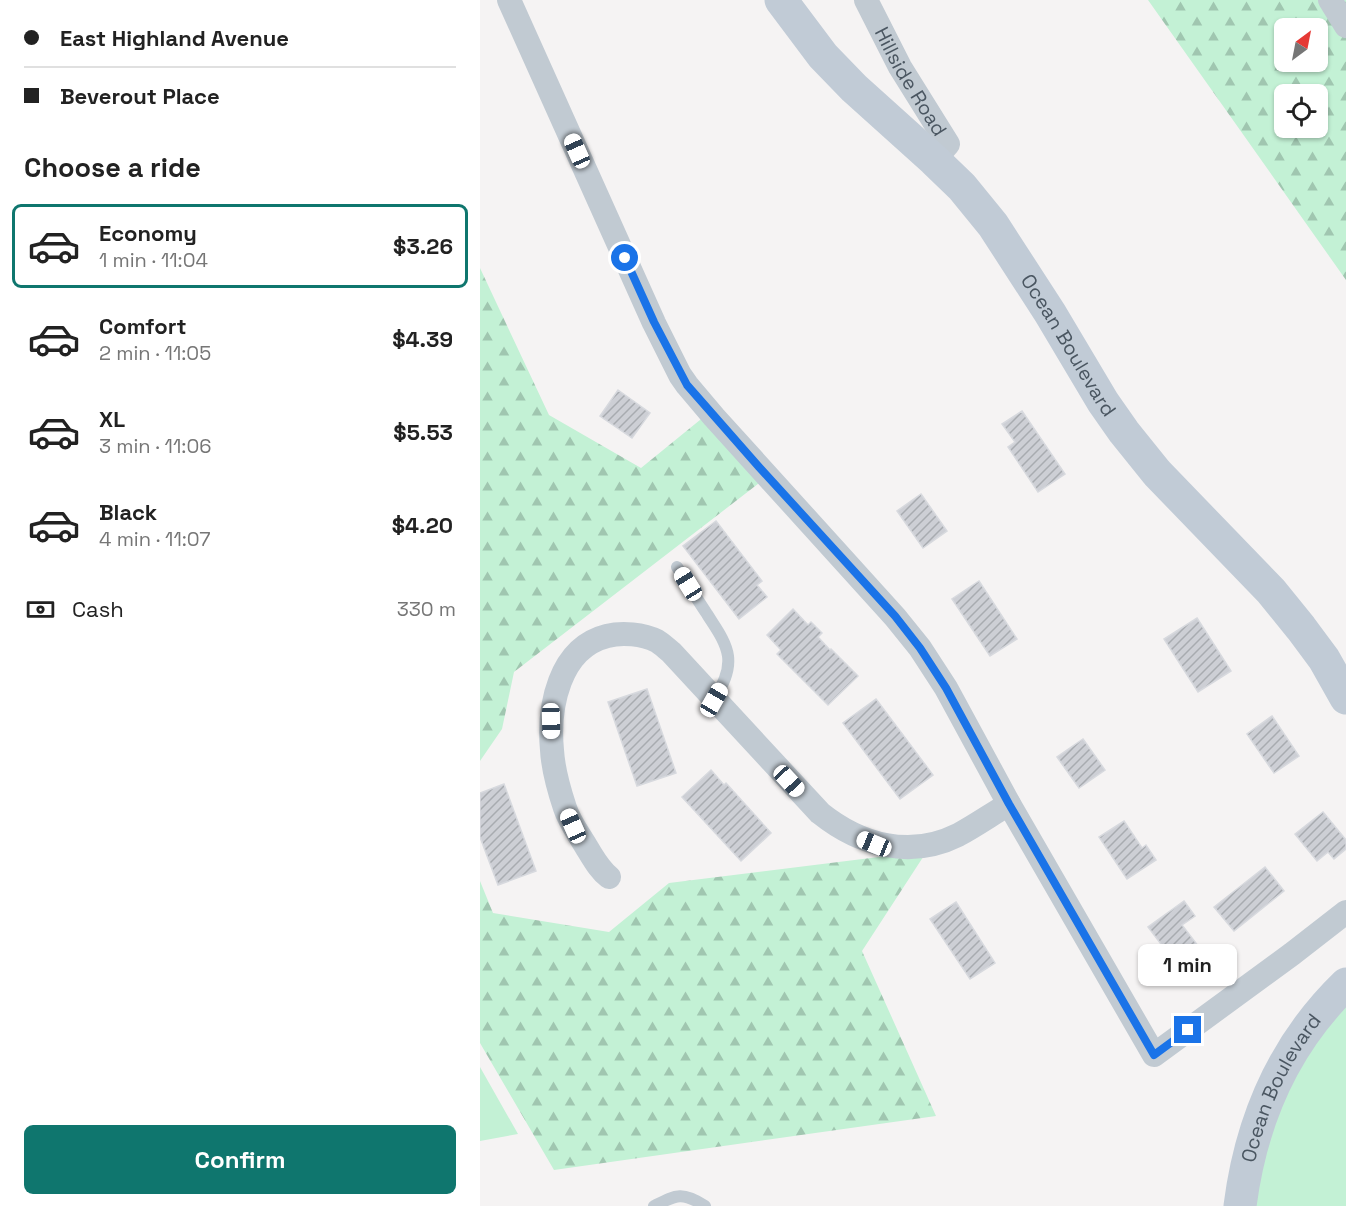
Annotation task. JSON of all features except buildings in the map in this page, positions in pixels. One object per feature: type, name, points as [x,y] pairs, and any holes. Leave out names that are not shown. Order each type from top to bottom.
[{"type":"street","points":[[509,0],[680,375],[714,417],[895,616],[920,648],[946,688],[1009,804],[1154,1055],[1346,912]]},
{"type":"street","name":"Ocean Boulevard","points":[[781,0],[823,56],[854,88],[934,160],[962,188],[993,225],[1124,432],[1157,473],[1271,591],[1324,659],[1346,698]]},
{"type":"street","name":"Hillside Road","points":[[866,0],[905,75],[948,144],[934,160]]},
{"type":"street","points":[[1330,0],[1346,26]]},
{"type":"street","points":[[609,877],[598,866],[573,826],[566,810],[552,751],[551,721],[558,685],[566,667],[581,650],[601,638],[614,634],[639,635],[656,640],[671,652],[820,813],[849,834],[874,844],[896,847],[927,846],[956,836],[1009,804]]},
{"type":"street","name":"Ocean Boulevard","points":[[1240,1206],[1243,1180],[1257,1125],[1275,1081],[1310,1023],[1346,984]]},
{"type":"lane","points":[[677,567],[726,647],[727,672],[714,700]]},
{"type":"lane","points":[[654,1206],[675,1195],[694,1199],[705,1206]]},
{"type":"green space","points":[[1148,0],[1346,0],[1346,280]]},
{"type":"green space","points":[[480,268],[549,415],[641,468],[711,411],[767,477],[514,672],[502,729],[480,761]]},
{"type":"green space","points":[[927,851],[862,951],[936,1116],[554,1170],[480,1043],[480,881],[493,913],[609,932],[669,883]]},
{"type":"green space","points":[[1346,996],[1346,1206],[1254,1206],[1256,1186],[1285,1089]]},
{"type":"green space","points":[[480,1067],[518,1134],[480,1141]]},
{"type":"route","points":[[625,258],[654,322],[687,385],[895,616],[920,648],[946,688],[1009,804],[1154,1055],[1188,1030]]}]
